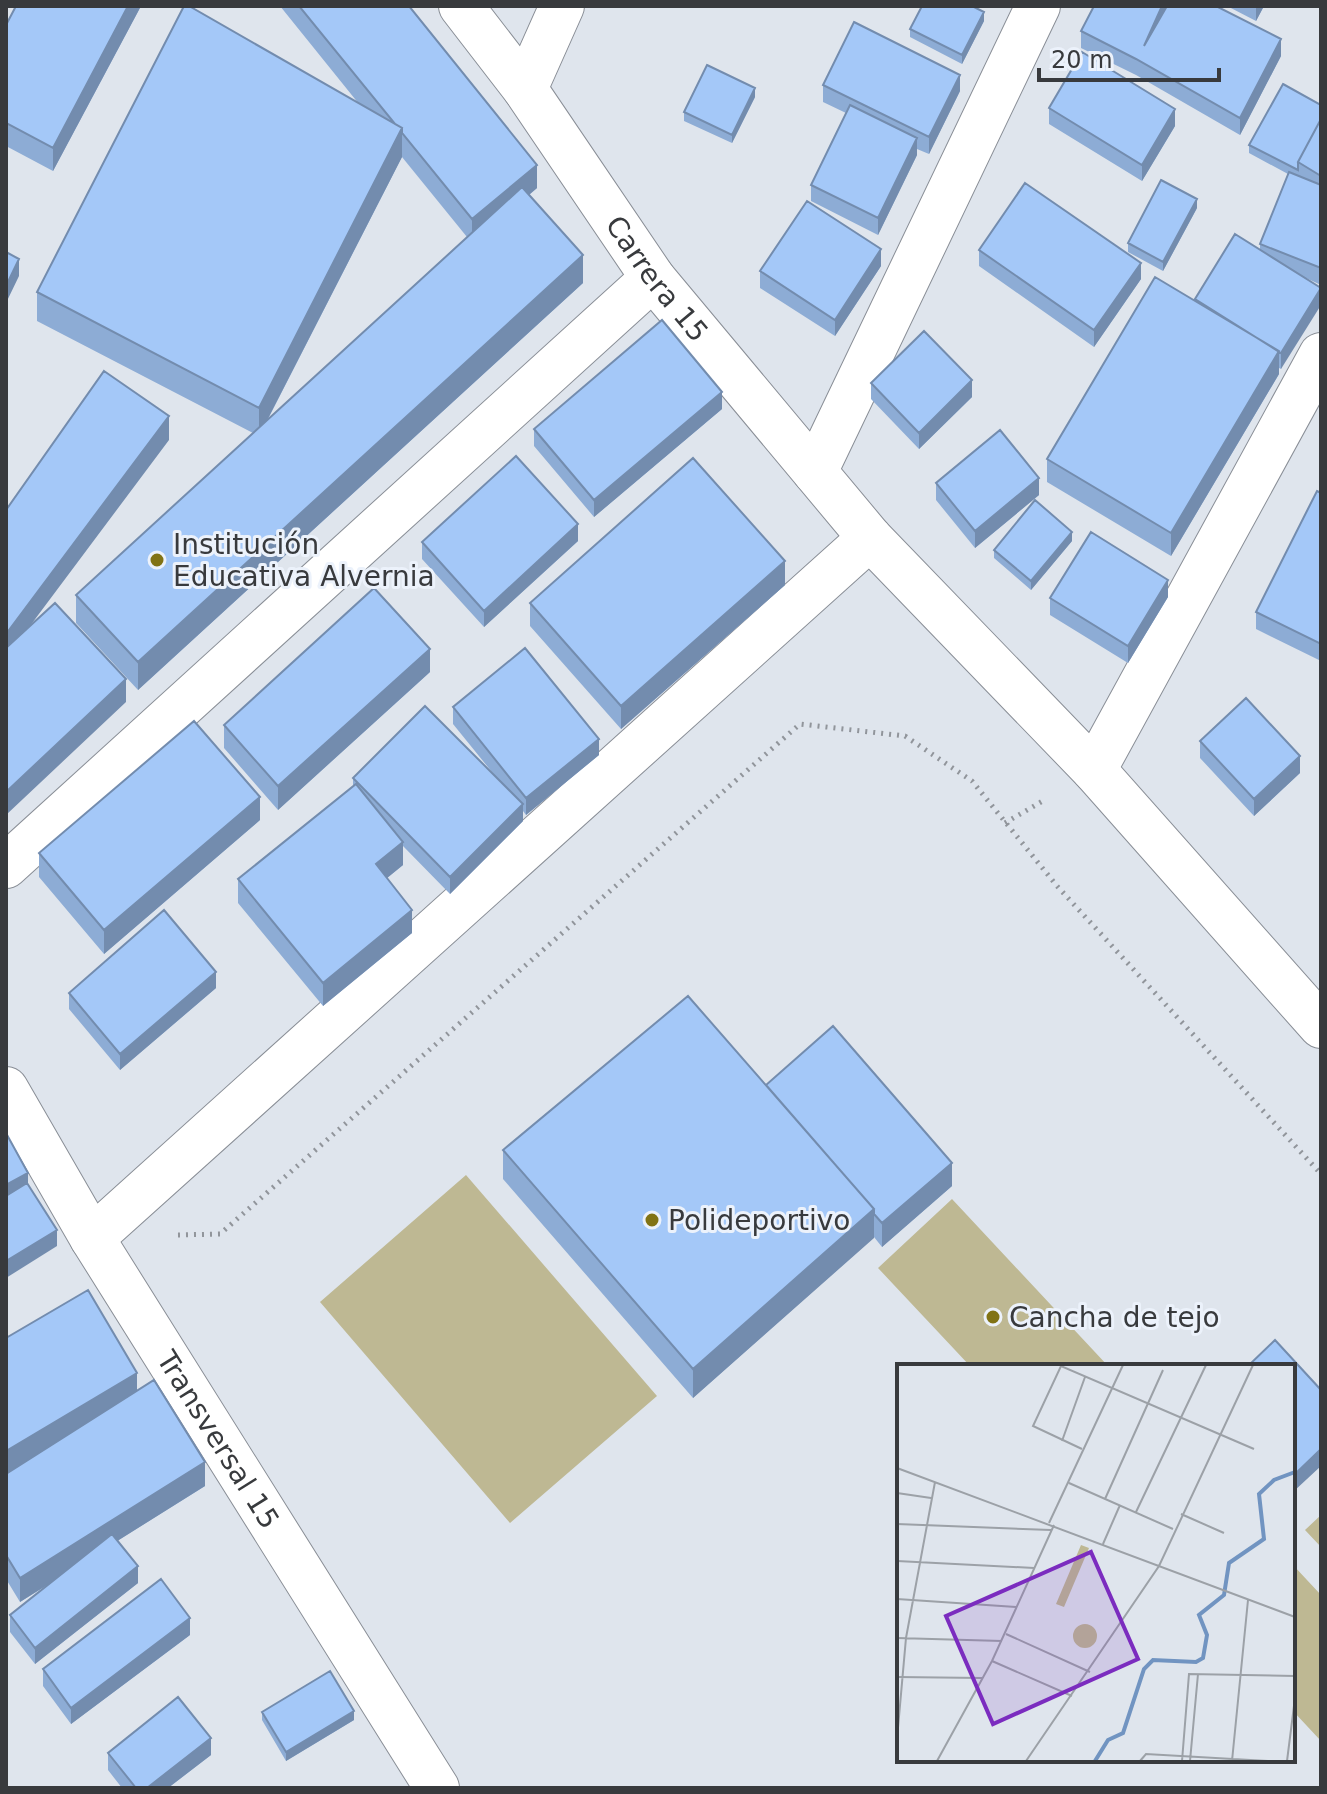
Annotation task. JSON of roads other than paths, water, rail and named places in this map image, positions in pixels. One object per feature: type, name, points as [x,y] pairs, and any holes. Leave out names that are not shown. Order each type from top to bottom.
[{"type":"street","name":"Carrera 15","points":[[461,6],[525,89],[653,278],[870,538],[1094,770],[1321,1026]]},
{"type":"street","points":[[525,89],[562,6]]},
{"type":"street","points":[[815,472],[1038,6]]},
{"type":"street","points":[[6,866],[653,278]]},
{"type":"street","points":[[1094,770],[1321,355]]},
{"type":"street","points":[[92,1238],[870,538]]},
{"type":"street","name":"Transversal 15","points":[[6,1089],[92,1238],[437,1788]]},
{"type":"place","name":"Institución Educativa Alvernia","points":[[157,560]]},
{"type":"place","name":"Polideportivo","points":[[652,1220]]},
{"type":"place","name":"Cancha de tejo","points":[[993,1317]]}]
